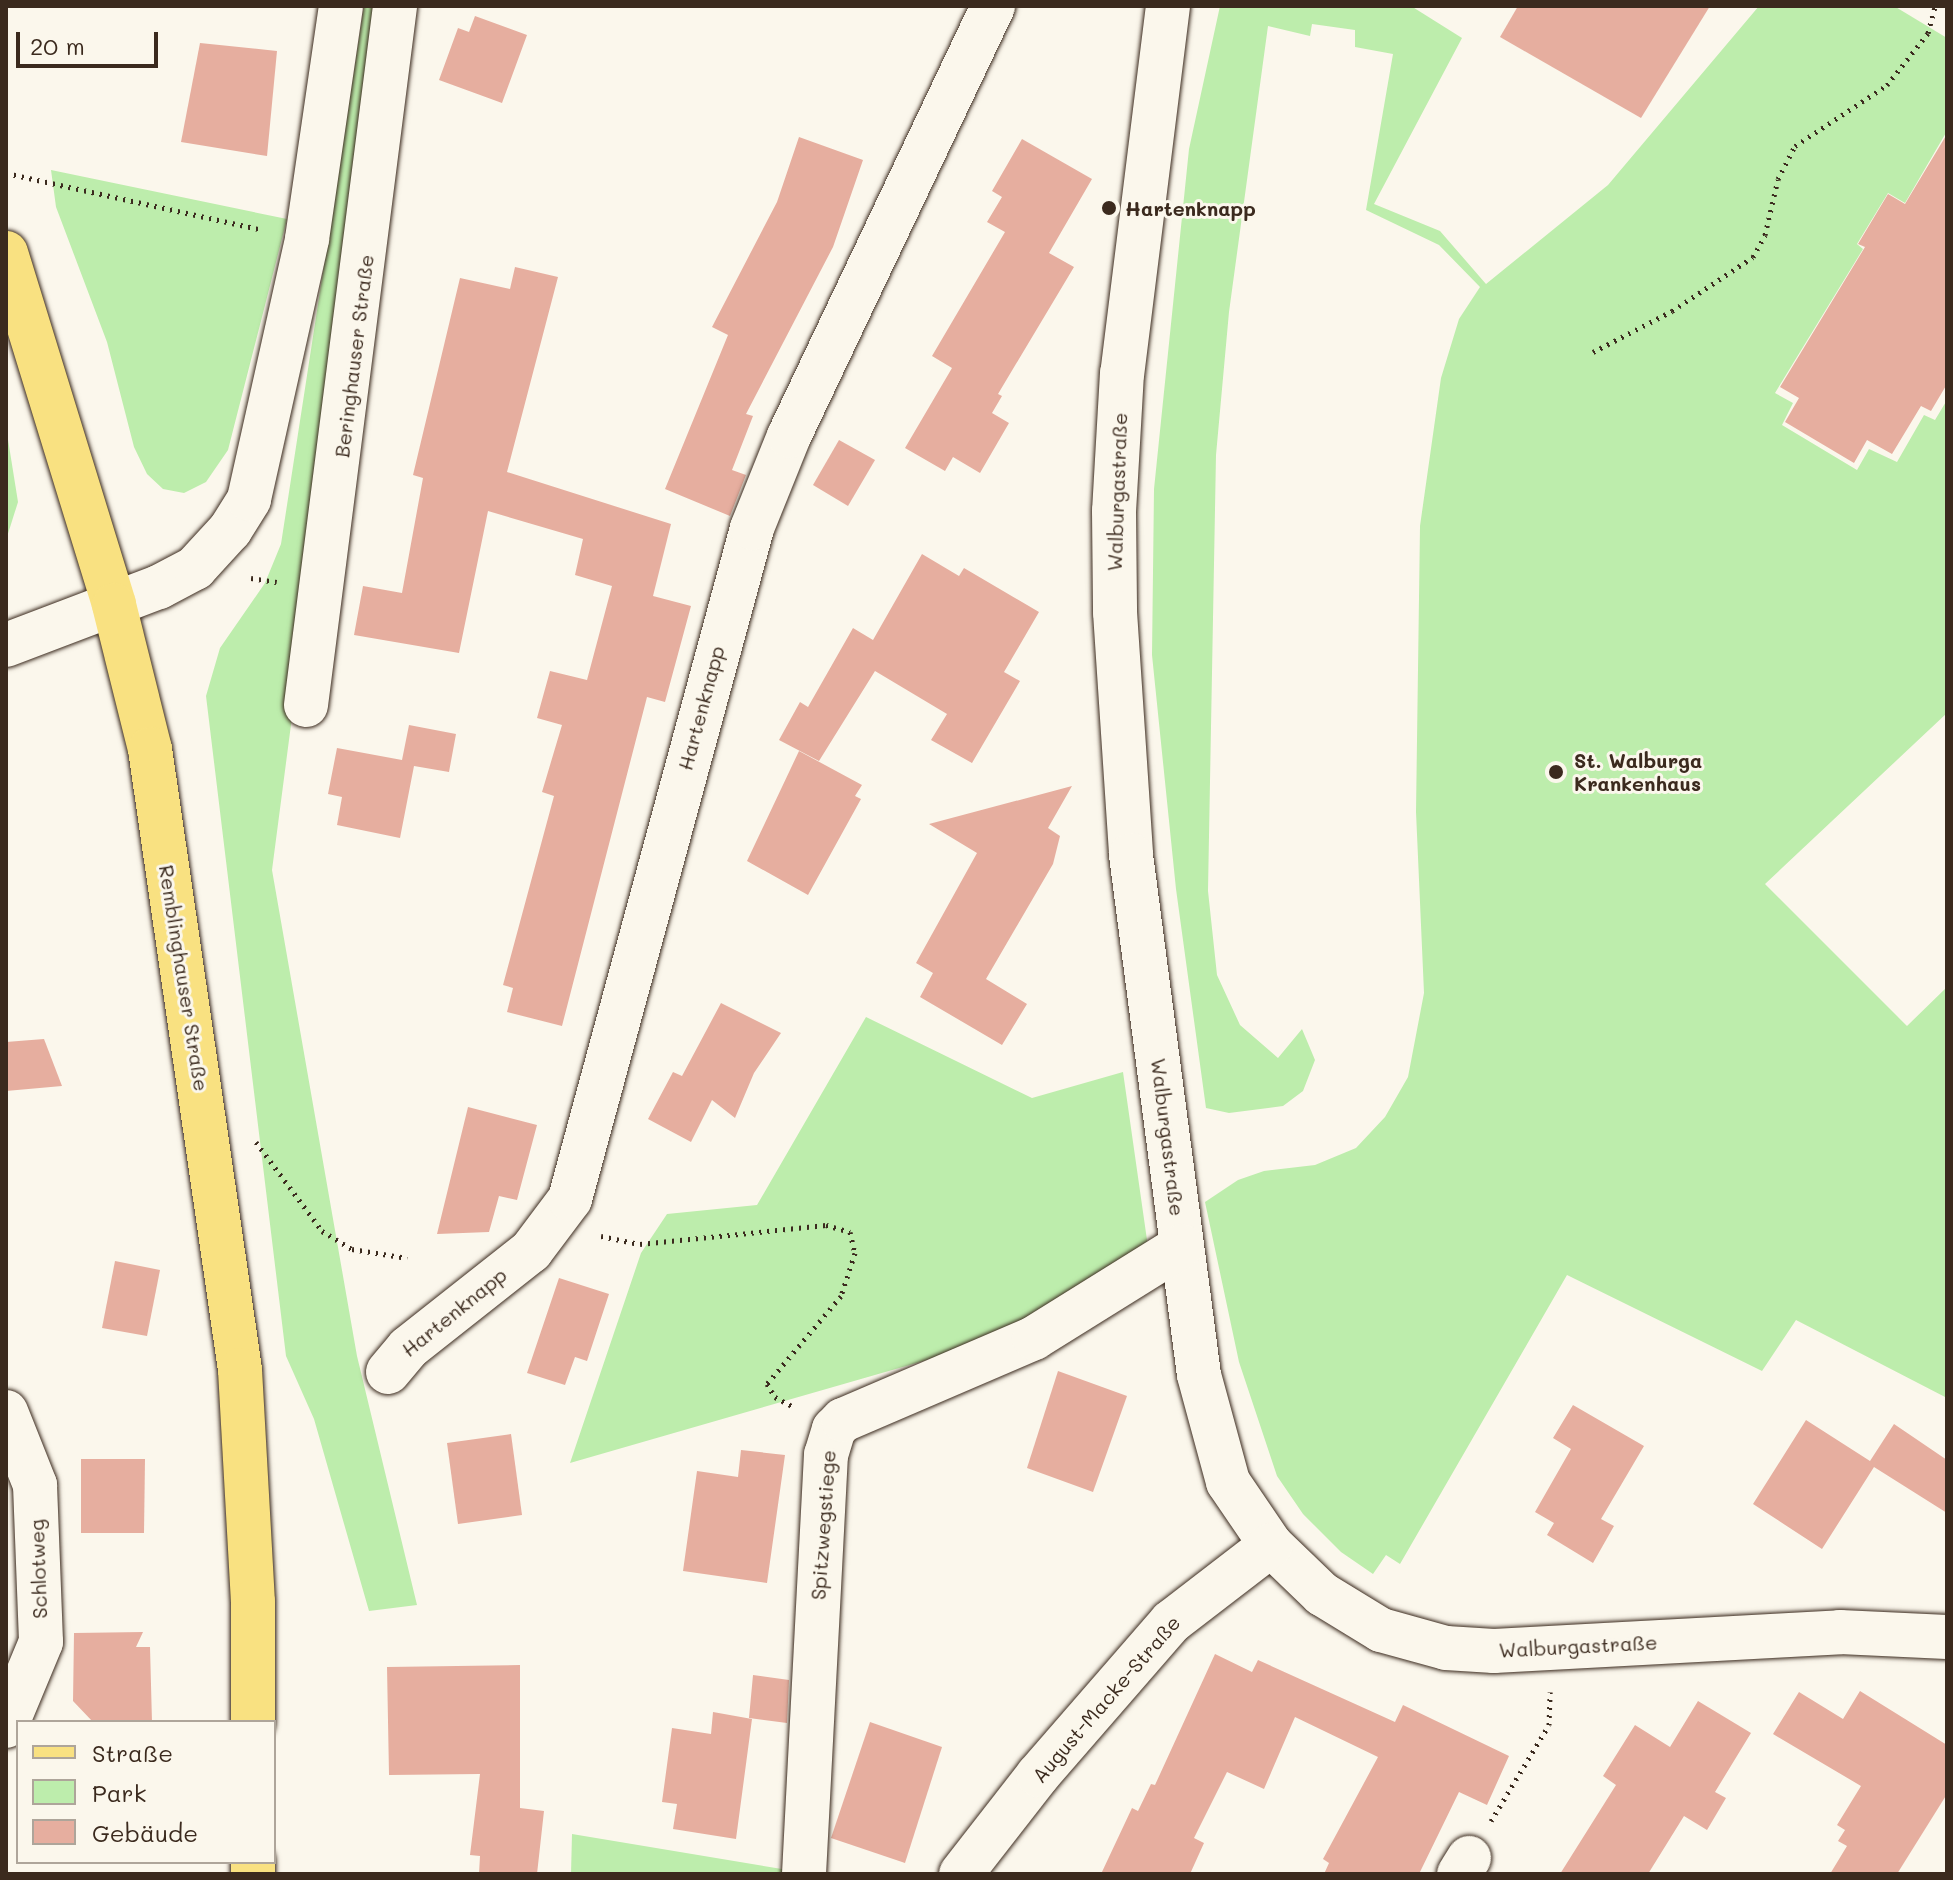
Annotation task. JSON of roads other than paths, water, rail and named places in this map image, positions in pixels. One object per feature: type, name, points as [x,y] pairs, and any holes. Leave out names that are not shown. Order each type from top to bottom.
[{"type":"main road","name":"Remblinghauser Straße","points":[[6,253],[114,605],[150,749],[227,1255],[244,1422],[253,1720]]},
{"type":"street","points":[[6,645],[114,605],[195,568],[230,530],[249,499],[307,239],[341,6]]},
{"type":"street","name":"Beringhauser Straße","points":[[306,705],[395,6]]},
{"type":"street","name":"Hartenknapp","points":[[388,1372],[408,1348],[531,1251],[553,1225],[578,1179],[752,528],[789,436],[993,6]]},
{"type":"street","name":"Walburgastraße","points":[[1168,6],[1126,328],[1116,445],[1114,583],[1131,855],[1199,1375],[1215,1448],[1228,1482],[1271,1545],[1322,1594],[1357,1619],[1446,1648],[1494,1651],[1840,1632],[1947,1637]]},
{"type":"street","name":"Spitzwegstiege","points":[[804,1874],[826,1455],[834,1429],[843,1420],[1034,1338],[1182,1246]]},
{"type":"street","name":"Schlotweg","points":[[6,1412],[35,1485],[41,1642],[6,1726]]},
{"type":"street","name":"August-Macke-Straße","points":[[961,1874],[1038,1775],[1171,1622],[1271,1545]]},
{"type":"place","name":"Hartenknapp","points":[[1109,208]]},
{"type":"place","name":"St. Walburga Krankenhaus","points":[[1556,772]]}]
